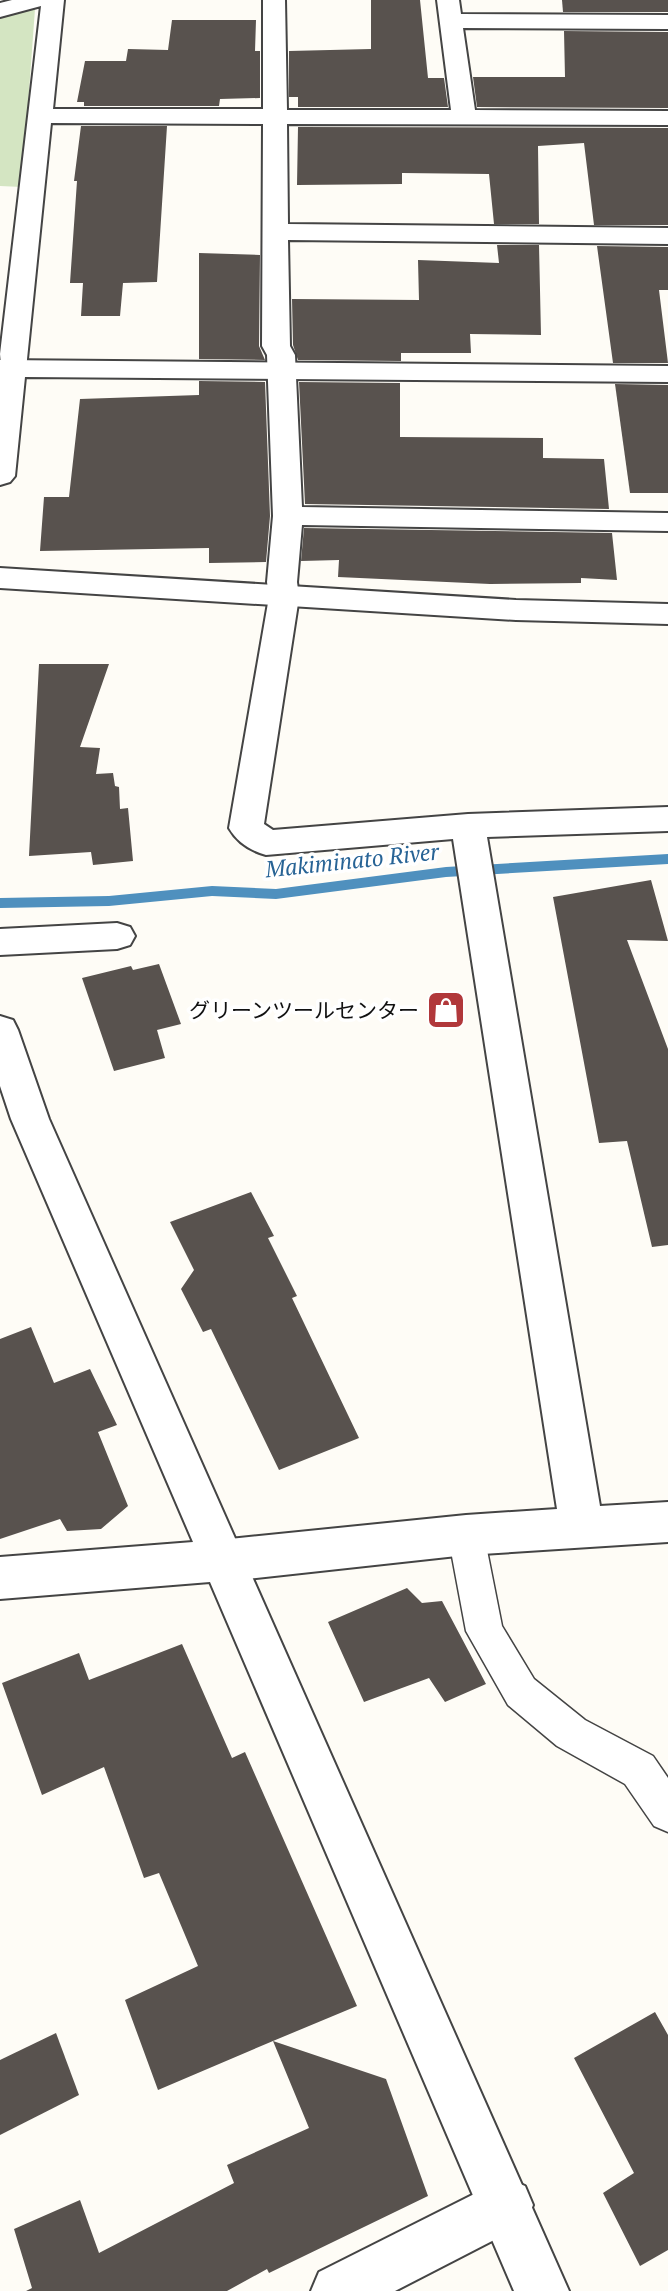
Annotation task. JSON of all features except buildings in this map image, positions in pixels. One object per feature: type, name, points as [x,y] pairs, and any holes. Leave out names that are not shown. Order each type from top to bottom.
[{"type":"street","points":[[0,10],[38,0]]},
{"type":"street","points":[[0,476],[6,368],[53,0]]},
{"type":"street","points":[[274,0],[276,346],[281,355],[288,516],[282,582],[284,597],[246,828],[266,844],[468,826],[668,819]]},
{"type":"street","points":[[464,117],[449,11],[668,22]]},
{"type":"street","points":[[40,116],[668,118]]},
{"type":"street","points":[[275,232],[668,236]]},
{"type":"street","points":[[6,368],[668,374]]},
{"type":"street","points":[[288,516],[668,522]]},
{"type":"street","points":[[0,578],[516,610],[668,614]]},
{"type":"street","points":[[468,826],[582,1527]]},
{"type":"street","points":[[0,942],[117,936]]},
{"type":"street","points":[[0,1030],[30,1119],[220,1560],[542,2291]]},
{"type":"street","points":[[0,1578],[220,1560],[466,1535],[668,1522]]},
{"type":"street","points":[[338,2291],[506,2205]]},
{"type":"lane","points":[[466,1535],[485,1631],[521,1692],[571,1733],[639,1770],[668,1812]]},
{"type":"green space","points":[[35,9],[22,187],[0,186],[0,18]]},
{"type":"waterway","name":"Makiminato River","points":[[0,903],[109,901],[212,891],[276,894],[446,872],[668,859]]},
{"type":"place","name":"グリーンツールセンター","points":[[446,1010]]}]
